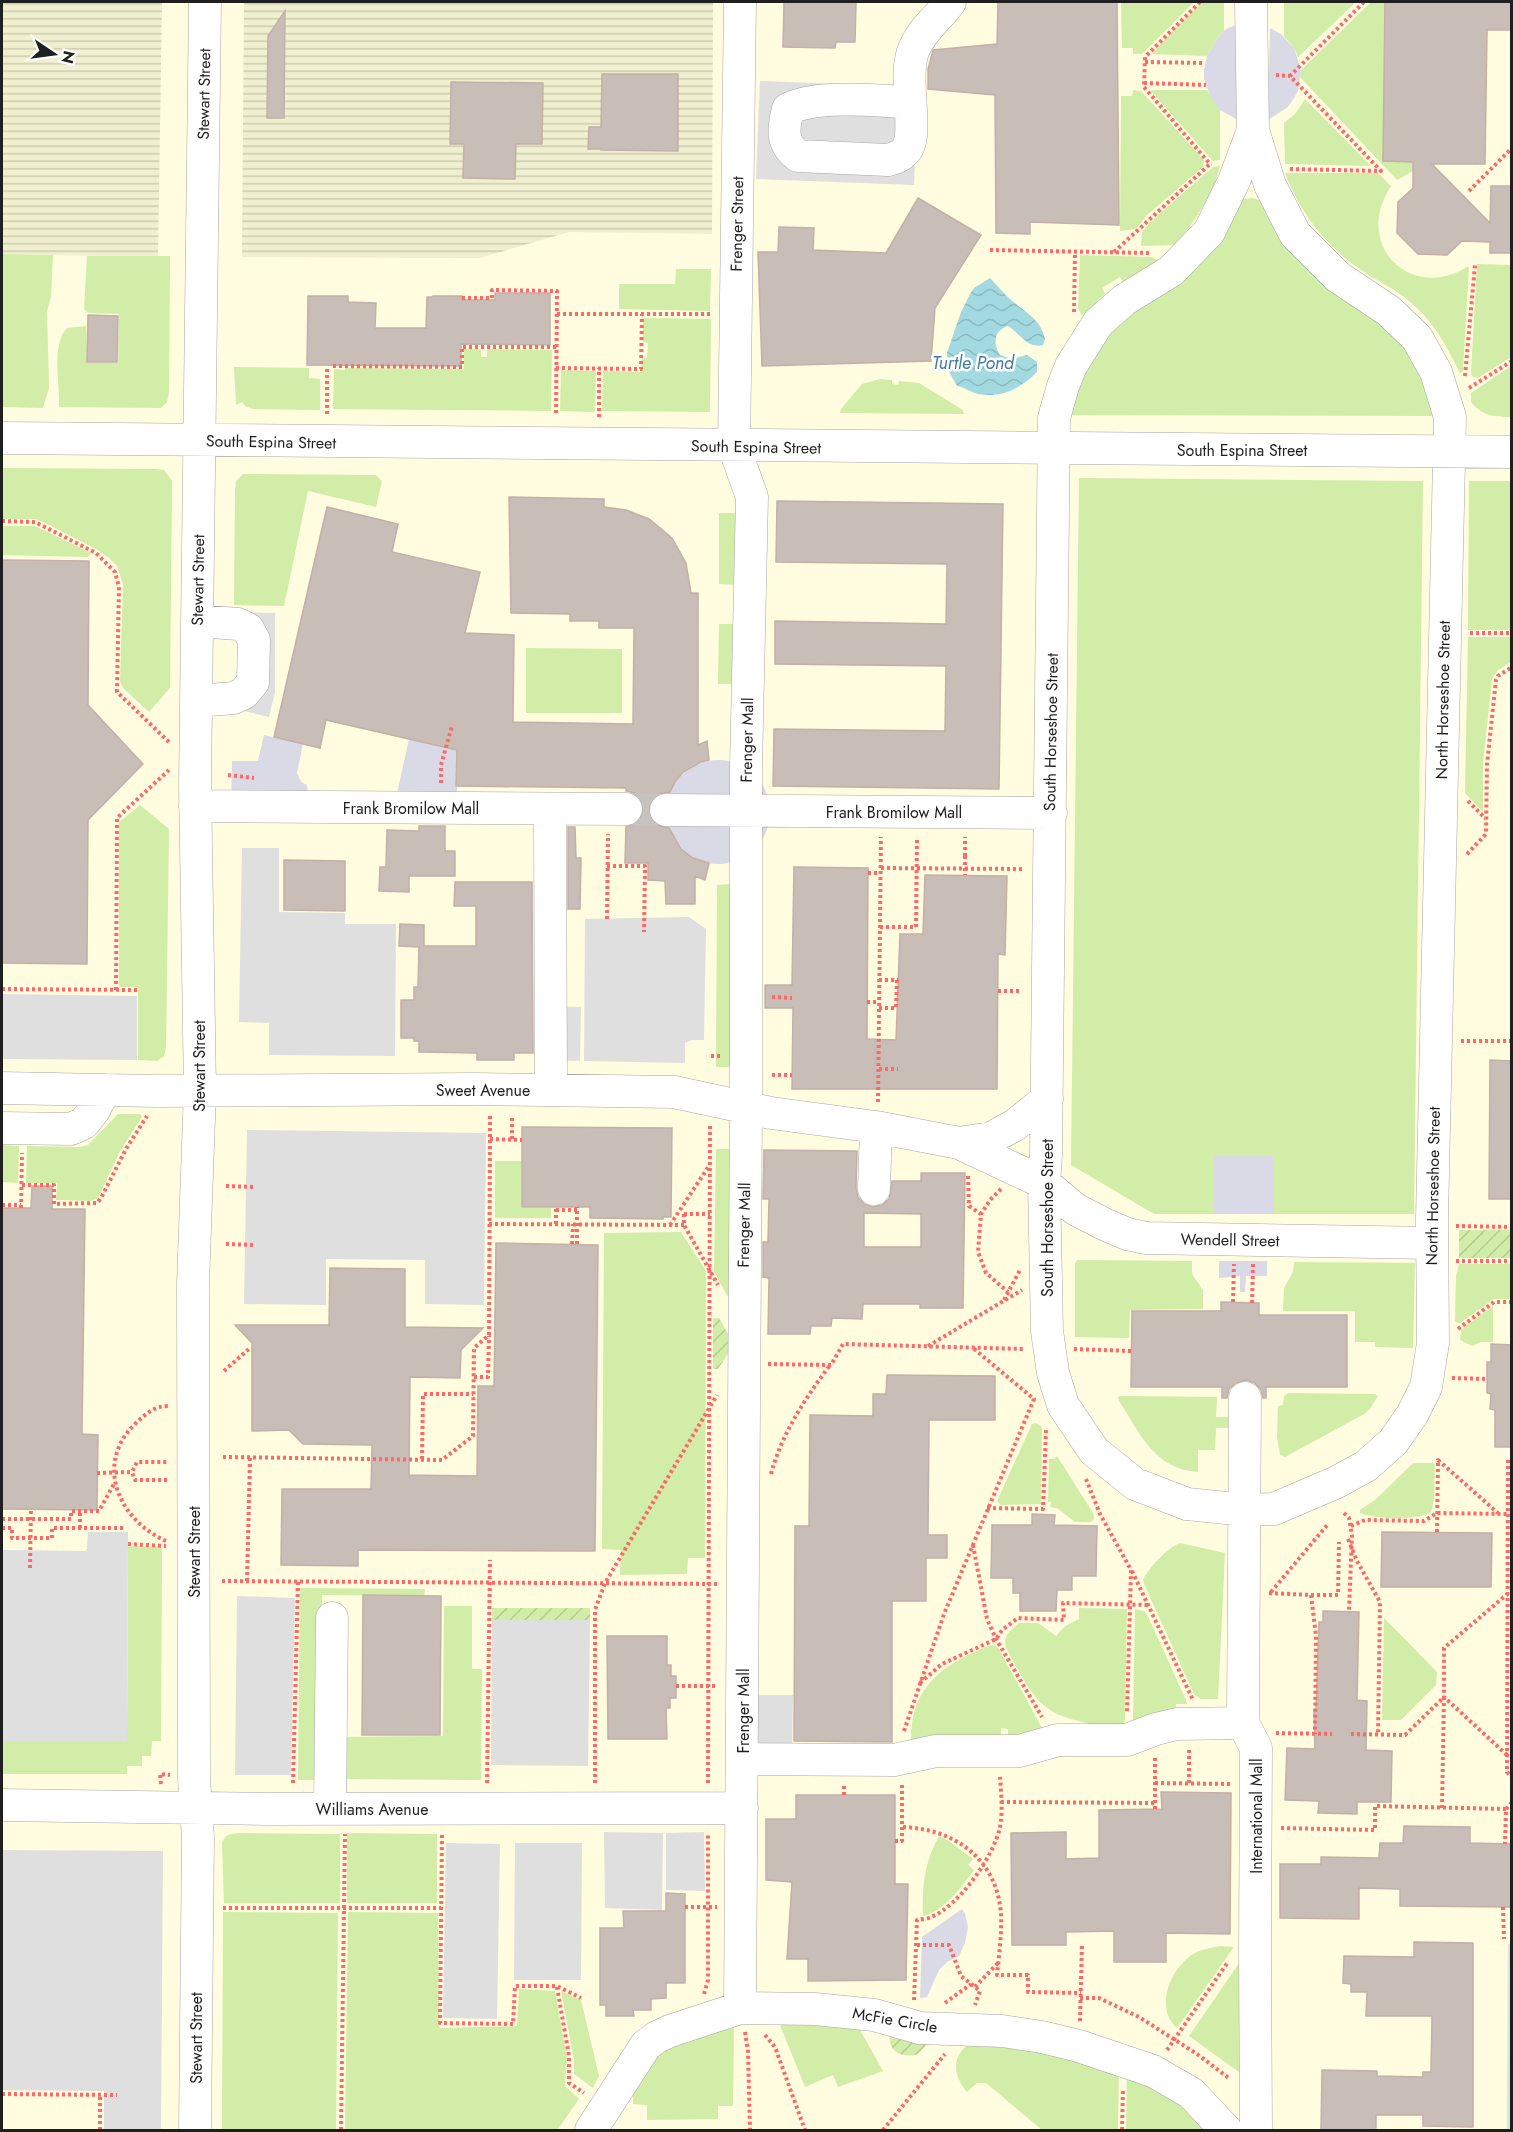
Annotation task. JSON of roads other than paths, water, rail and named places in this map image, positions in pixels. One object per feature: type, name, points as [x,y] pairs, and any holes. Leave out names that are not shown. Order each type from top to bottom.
[{"type":"street","name":"Stewart Street","points":[[195,2130],[198,1859],[194,1778],[193,1284],[200,1090],[195,806],[205,2]]},
{"type":"street","name":"Frenger Street","points":[[734,447],[740,2]]},
{"type":"street","points":[[909,102],[909,69],[913,50],[923,32],[951,2]]},
{"type":"street","points":[[1251,2],[1253,130]]},
{"type":"street","name":"South Horseshoe Street","points":[[1245,1510],[1187,1504],[1135,1484],[1094,1451],[1063,1405],[1053,1373],[1034,1270],[1046,1155],[1056,407],[1063,386],[1077,358],[1098,323],[1124,300],[1171,271],[1209,232],[1234,181],[1253,130]]},
{"type":"street","name":"North Horseshoe Street","points":[[1245,1510],[1274,1509],[1337,1482],[1366,1466],[1393,1442],[1412,1416],[1426,1387],[1443,1338],[1432,1252],[1450,417],[1436,372],[1417,338],[1389,311],[1338,277],[1295,234],[1270,185],[1253,130]]},
{"type":"street","name":"South Espina Street","points":[[2,438],[734,447],[1512,452]]},
{"type":"street","name":"Frenger Mall","points":[[734,447],[752,497],[746,767],[740,2007]]},
{"type":"street","points":[[196,701],[234,698],[244,693],[253,682],[254,640],[248,629],[238,624],[198,621]]},
{"type":"street","name":"Frank Bromilow Mall","points":[[195,806],[617,809]]},
{"type":"street","name":"Frank Bromilow Mall","points":[[666,810],[1051,813]]},
{"type":"street","points":[[550,827],[551,1090]]},
{"type":"street","name":"Sweet Avenue","points":[[2,1088],[674,1092],[746,1109],[877,1115],[963,1158],[1044,1183]]},
{"type":"street","points":[[12,1135],[71,1129],[84,1123],[94,1110],[104,1090]]},
{"type":"street","name":"Sweet Avenue","points":[[963,1158],[991,1138],[1015,1125],[1047,1099]]},
{"type":"street","points":[[874,1189],[877,1115]]},
{"type":"street","name":"Wendell Street","points":[[1044,1183],[1075,1209],[1126,1234],[1146,1238],[1432,1252]]},
{"type":"street","name":"International Mall","points":[[1245,1398],[1243,1724],[1256,1748],[1256,2115]]},
{"type":"street","points":[[332,1618],[337,1820]]},
{"type":"street","points":[[742,1759],[898,1759],[936,1751],[1019,1750],[1058,1740],[1127,1740],[1177,1724],[1243,1724]]},
{"type":"street","name":"Williams Avenue","points":[[2,1805],[196,1807],[337,1820],[703,1796],[742,1808]]},
{"type":"street","name":"McFie Circle","points":[[591,2130],[646,2045],[669,2031],[740,2007],[815,2009],[874,2015],[920,2028],[1002,2031],[1042,2037],[1124,2060],[1153,2071],[1191,2093],[1226,2130]]},
{"type":"water","name":"Turtle Pond","points":[[990,278],[1007,297],[1036,321],[1045,339],[1043,345],[1037,346],[1028,343],[1008,326],[999,331],[996,347],[1000,355],[1011,359],[1027,355],[1037,362],[1037,372],[1017,388],[1001,394],[984,395],[957,386],[948,370],[947,353],[961,312],[970,294],[974,288]]},
{"type":"tunnel","points":[[626,809],[666,810]]}]
